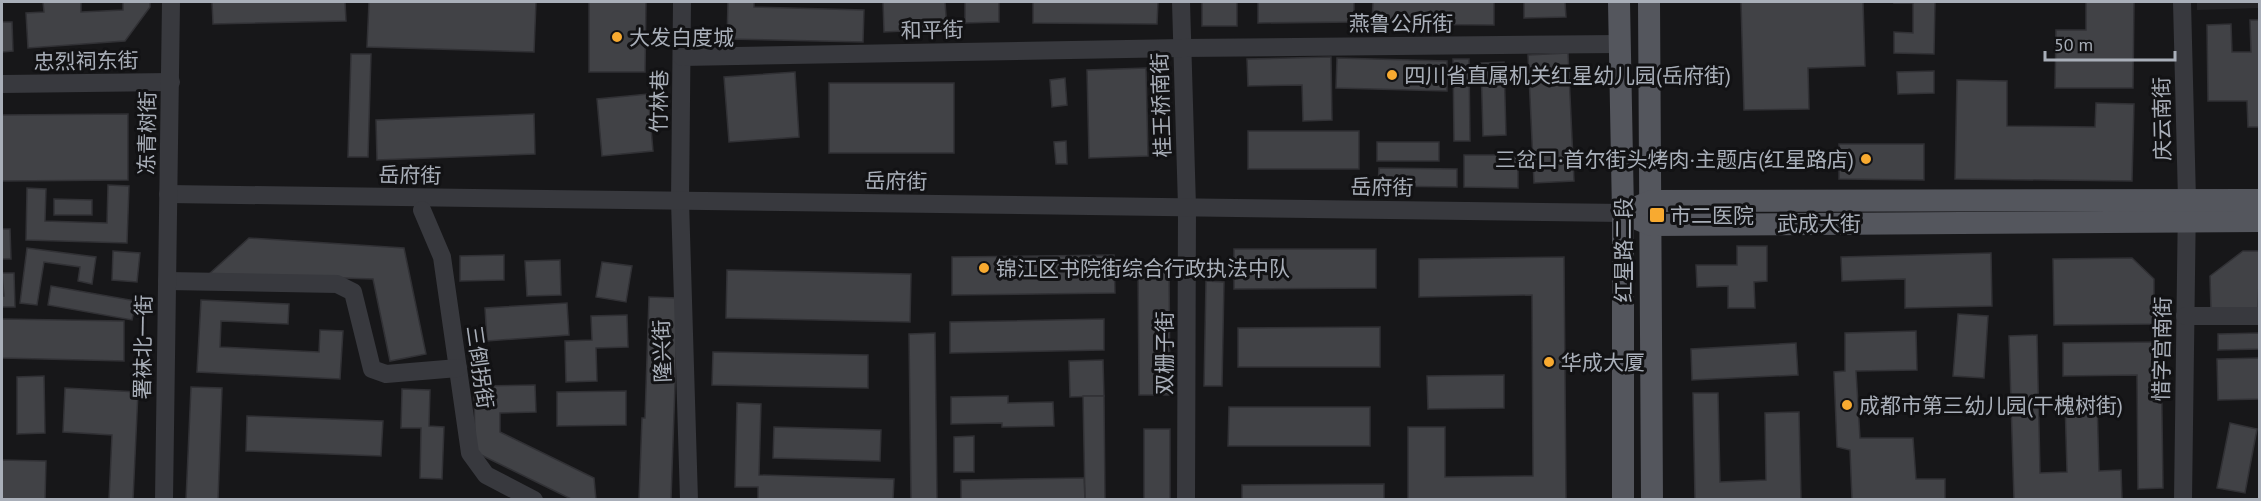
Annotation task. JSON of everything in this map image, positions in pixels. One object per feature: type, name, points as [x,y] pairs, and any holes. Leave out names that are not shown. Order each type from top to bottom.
[{"type":"main road","name":"红星路二段","points":[[1619,2],[1623,213],[1623,500]]},
{"type":"main road","name":"红星路二段","points":[[1649,2],[1652,500]]},
{"type":"main road","name":"武成大街","points":[[1623,213],[1651,201],[2187,210],[2259,221]]},
{"type":"main road","name":"武成大街","points":[[1623,213],[1651,225],[2187,210],[2259,201]]},
{"type":"street","name":"冻青树街","points":[[168,194],[171,2]]},
{"type":"street","name":"竹林巷","points":[[680,201],[682,2]]},
{"type":"street","name":"桂王桥南街","points":[[1181,2],[1187,207]]},
{"type":"street","name":"庆云南街","points":[[2182,2],[2187,210]]},
{"type":"street","name":"燕鲁公所街","points":[[1182,48],[1619,44]]},
{"type":"street","name":"和平街","points":[[682,57],[1182,48]]},
{"type":"street","name":"忠烈祠东街","points":[[2,84],[171,82]]},
{"type":"street","name":"岳府街","points":[[168,194],[1623,213]]},
{"type":"street","name":"署袜北一街","points":[[164,500],[168,194]]},
{"type":"street","name":"隆兴街","points":[[680,201],[689,500]]},
{"type":"street","name":"双栅子街","points":[[1186,500],[1187,207]]},
{"type":"street","name":"三倒拐街","points":[[422,210],[442,257],[470,453],[486,475],[534,500]]},
{"type":"street","name":"惜字宫南街","points":[[2183,500],[2187,210]]},
{"type":"street","points":[[166,281],[338,284],[352,292],[372,369],[386,374],[458,368]]},
{"type":"street","points":[[2185,316],[2259,316]]},
{"type":"shaded area","points":[[2197,2],[2259,2],[2259,8],[2197,10]]},
{"type":"building","points":[[43,2],[81,2],[81,12],[123,10],[123,2],[150,2],[150,7],[125,41],[28,48],[26,13],[44,12]]},
{"type":"building","points":[[212,2],[345,2],[346,21],[213,24]]},
{"type":"building","points":[[369,2],[536,2],[534,52],[367,47]]},
{"type":"building","name":"大发白度城","points":[[589,2],[646,2],[645,72],[589,72]]},
{"type":"building","points":[[728,2],[754,2],[754,7],[864,10],[863,42],[727,39]]},
{"type":"building","points":[[883,2],[945,2],[947,29],[884,32]]},
{"type":"building","points":[[965,2],[999,2],[999,22],[965,23]]},
{"type":"building","points":[[1033,2],[1158,2],[1157,24],[1033,23]]},
{"type":"building","points":[[1202,2],[1237,2],[1237,26],[1202,26]]},
{"type":"building","points":[[1258,2],[1354,2],[1354,22],[1258,23]]},
{"type":"building","points":[[1373,2],[1494,2],[1494,25],[1372,24]]},
{"type":"building","points":[[1524,2],[1565,2],[1566,17],[1524,18]]},
{"type":"building","points":[[1741,2],[1863,2],[1865,66],[1808,68],[1809,109],[1744,110]]},
{"type":"building","points":[[1894,2],[1935,2],[1934,54],[1894,53],[1894,32],[1913,33],[1913,3]]},
{"type":"building","points":[[2086,2],[2134,2],[2133,88],[2055,88],[2056,30],[2086,30]]},
{"type":"building","points":[[2250,20],[2260,20],[2260,127],[2248,127],[2247,101],[2208,101],[2207,25],[2231,24],[2232,52],[2251,52]]},
{"type":"building","points":[[2,22],[12,22],[13,51],[2,52]]},
{"type":"building","points":[[1568,53],[1574,181],[1534,183],[1528,55]]},
{"type":"building","points":[[351,54],[371,54],[368,157],[348,157]]},
{"type":"building","points":[[1331,57],[1332,120],[1303,121],[1302,85],[1248,86],[1247,59]]},
{"type":"building","name":"四川省直属机关红星幼儿园(岳府街)","points":[[1337,58],[1447,61],[1447,91],[1336,88]]},
{"type":"building","points":[[1453,59],[1469,59],[1470,141],[1454,141]]},
{"type":"building","points":[[1504,62],[1506,135],[1483,136],[1481,63]]},
{"type":"building","points":[[1146,68],[1148,156],[1089,158],[1087,70]]},
{"type":"building","points":[[1934,71],[1934,93],[1898,94],[1897,72]]},
{"type":"building","points":[[795,72],[799,137],[729,142],[724,77]]},
{"type":"building","points":[[1065,78],[1067,105],[1052,107],[1050,80]]},
{"type":"building","points":[[1957,80],[2007,81],[2007,126],[2095,127],[2096,103],[2134,104],[2132,181],[1955,179]]},
{"type":"building","points":[[829,83],[954,83],[954,153],[829,153]]},
{"type":"building","points":[[648,94],[653,151],[602,156],[597,99]]},
{"type":"building","points":[[128,114],[128,180],[2,181],[2,115]]},
{"type":"building","points":[[534,114],[535,154],[377,160],[376,120]]},
{"type":"building","points":[[1248,131],[1359,131],[1359,169],[1248,169]]},
{"type":"building","points":[[1066,141],[1067,164],[1056,164],[1054,142]]},
{"type":"building","points":[[1377,142],[1439,142],[1439,161],[1377,161]]},
{"type":"building","points":[[1839,144],[1924,144],[1924,180],[1839,179]]},
{"type":"building","points":[[1464,155],[1518,155],[1518,188],[1464,187]]},
{"type":"building","points":[[1379,168],[1457,169],[1457,187],[1378,186]]},
{"type":"building","points":[[108,185],[129,186],[127,243],[26,240],[27,188],[46,189],[45,221],[107,223]]},
{"type":"building","points":[[54,199],[92,200],[92,215],[54,215]]},
{"type":"building","points":[[2,229],[10,229],[11,259],[2,259]]},
{"type":"building","points":[[249,238],[404,248],[426,354],[390,361],[373,279],[209,274]]},
{"type":"building","points":[[1737,246],[1767,246],[1767,281],[1754,282],[1755,308],[1728,308],[1728,286],[1697,287],[1696,265],[1737,265]]},
{"type":"building","points":[[27,248],[96,257],[92,284],[78,281],[80,267],[44,262],[37,305],[20,303]]},
{"type":"building","points":[[1234,249],[1376,249],[1376,288],[1234,289]]},
{"type":"building","points":[[113,251],[140,253],[137,282],[112,280]]},
{"type":"building","points":[[2243,251],[2260,251],[2258,311],[2211,312],[2210,276]]},
{"type":"building","points":[[1991,253],[1992,306],[1905,308],[1905,279],[1842,281],[1841,257]]},
{"type":"building","points":[[504,255],[504,280],[460,281],[460,256]]},
{"type":"building","points":[[1114,255],[1115,293],[952,295],[952,257]]},
{"type":"building","name":"华成大厦","points":[[1564,257],[1566,500],[1408,500],[1408,427],[1445,427],[1445,477],[1533,476],[1532,295],[1419,297],[1419,259]]},
{"type":"building","points":[[2132,258],[2154,279],[2154,324],[2054,325],[2053,259]]},
{"type":"building","points":[[560,260],[561,295],[527,296],[525,261]]},
{"type":"building","points":[[602,262],[632,266],[626,302],[596,297]]},
{"type":"building","points":[[1138,264],[1169,264],[1170,395],[1139,395]]},
{"type":"building","points":[[727,270],[911,274],[910,322],[726,318]]},
{"type":"building","points":[[2,273],[14,273],[15,307],[2,307],[2,296],[4,296]]},
{"type":"building","points":[[1206,281],[1224,282],[1222,386],[1204,386]]},
{"type":"building","points":[[51,286],[136,301],[132,320],[48,305]]},
{"type":"building","points":[[649,297],[678,298],[671,500],[639,500],[642,418],[645,418]]},
{"type":"building","points":[[201,300],[289,304],[288,324],[221,321],[220,347],[319,352],[320,330],[343,331],[340,379],[197,372]]},
{"type":"building","points":[[567,303],[569,335],[487,341],[485,308]]},
{"type":"building","points":[[1958,314],[1988,316],[1984,378],[1953,376]]},
{"type":"building","points":[[627,315],[628,347],[596,348],[597,381],[566,382],[565,341],[592,340],[591,316]]},
{"type":"building","points":[[2,319],[124,321],[124,361],[2,358]]},
{"type":"building","points":[[1104,319],[1104,350],[950,353],[950,322]]},
{"type":"building","points":[[1380,327],[1380,367],[1238,367],[1238,328]]},
{"type":"building","name":"成都市第三幼儿园(干槐树街)","points":[[1916,331],[1917,370],[1856,371],[1860,438],[1913,438],[1916,479],[1945,479],[1945,500],[1852,500],[1850,450],[1837,447],[1834,372],[1845,371],[1845,333]]},
{"type":"building","points":[[935,333],[937,500],[911,500],[909,334]]},
{"type":"building","points":[[2260,333],[2260,349],[2218,350],[2218,334]]},
{"type":"building","points":[[2037,335],[2040,473],[2067,472],[2065,401],[2097,400],[2099,471],[2121,470],[2122,499],[2014,500],[2009,336]]},
{"type":"building","points":[[2161,342],[2163,488],[2138,489],[2137,375],[2063,376],[2063,343]]},
{"type":"building","points":[[1796,343],[1798,375],[1692,380],[1691,349]]},
{"type":"building","points":[[713,352],[868,355],[868,388],[712,385]]},
{"type":"building","points":[[2260,358],[2260,399],[2218,400],[2217,359]]},
{"type":"building","points":[[1103,360],[1104,396],[1070,397],[1069,361]]},
{"type":"building","points":[[1504,375],[1504,408],[1428,409],[1427,376]]},
{"type":"building","points":[[44,376],[45,433],[17,434],[17,377]]},
{"type":"building","points":[[535,385],[536,412],[500,413],[500,432],[594,478],[596,500],[573,500],[475,452],[474,386]]},
{"type":"building","points":[[191,387],[222,388],[218,500],[186,500]]},
{"type":"building","points":[[65,388],[138,392],[133,500],[109,500],[112,435],[63,432]]},
{"type":"building","points":[[402,389],[430,390],[429,426],[444,427],[442,479],[420,478],[421,428],[401,428]]},
{"type":"building","points":[[626,391],[626,425],[557,426],[557,392]]},
{"type":"building","points":[[1693,393],[1718,393],[1720,482],[1766,480],[1765,413],[1799,412],[1801,500],[1695,500]]},
{"type":"building","points":[[1008,396],[1008,403],[1053,402],[1054,426],[1002,427],[1002,423],[951,424],[951,397]]},
{"type":"building","points":[[1083,396],[1104,396],[1105,500],[1085,500]]},
{"type":"building","points":[[737,403],[761,404],[759,475],[894,479],[893,500],[758,500],[758,487],[735,487]]},
{"type":"building","points":[[1229,407],[1370,407],[1370,446],[1228,446]]},
{"type":"building","points":[[247,416],[383,421],[381,456],[246,451]]},
{"type":"building","points":[[2230,423],[2257,429],[2245,493],[2217,488]]},
{"type":"building","points":[[774,427],[881,430],[880,461],[773,458]]},
{"type":"building","points":[[1144,429],[1170,429],[1170,500],[1144,500]]},
{"type":"building","points":[[974,436],[974,472],[954,472],[954,437]]},
{"type":"building","points":[[2,460],[46,461],[45,500],[2,500]]},
{"type":"building","points":[[1084,478],[1085,500],[961,500],[961,480]]},
{"type":"building","points":[[1384,484],[1384,500],[1242,500],[1242,485]]},
{"type":"place","name":"大发白度城","points":[[617,37]]},
{"type":"place","name":"四川省直属机关红星幼儿园(岳府街)","points":[[1392,75]]},
{"type":"place","name":"三岔口·首尔街头烤肉·主题店(红星路店)","points":[[1866,159]]},
{"type":"place","name":"市二医院","points":[[1657,215]]},
{"type":"place","name":"锦江区书院街综合行政执法中队","points":[[984,268]]},
{"type":"place","name":"华成大厦","points":[[1549,362]]},
{"type":"place","name":"成都市第三幼儿园(干槐树街)","points":[[1847,405]]}]
